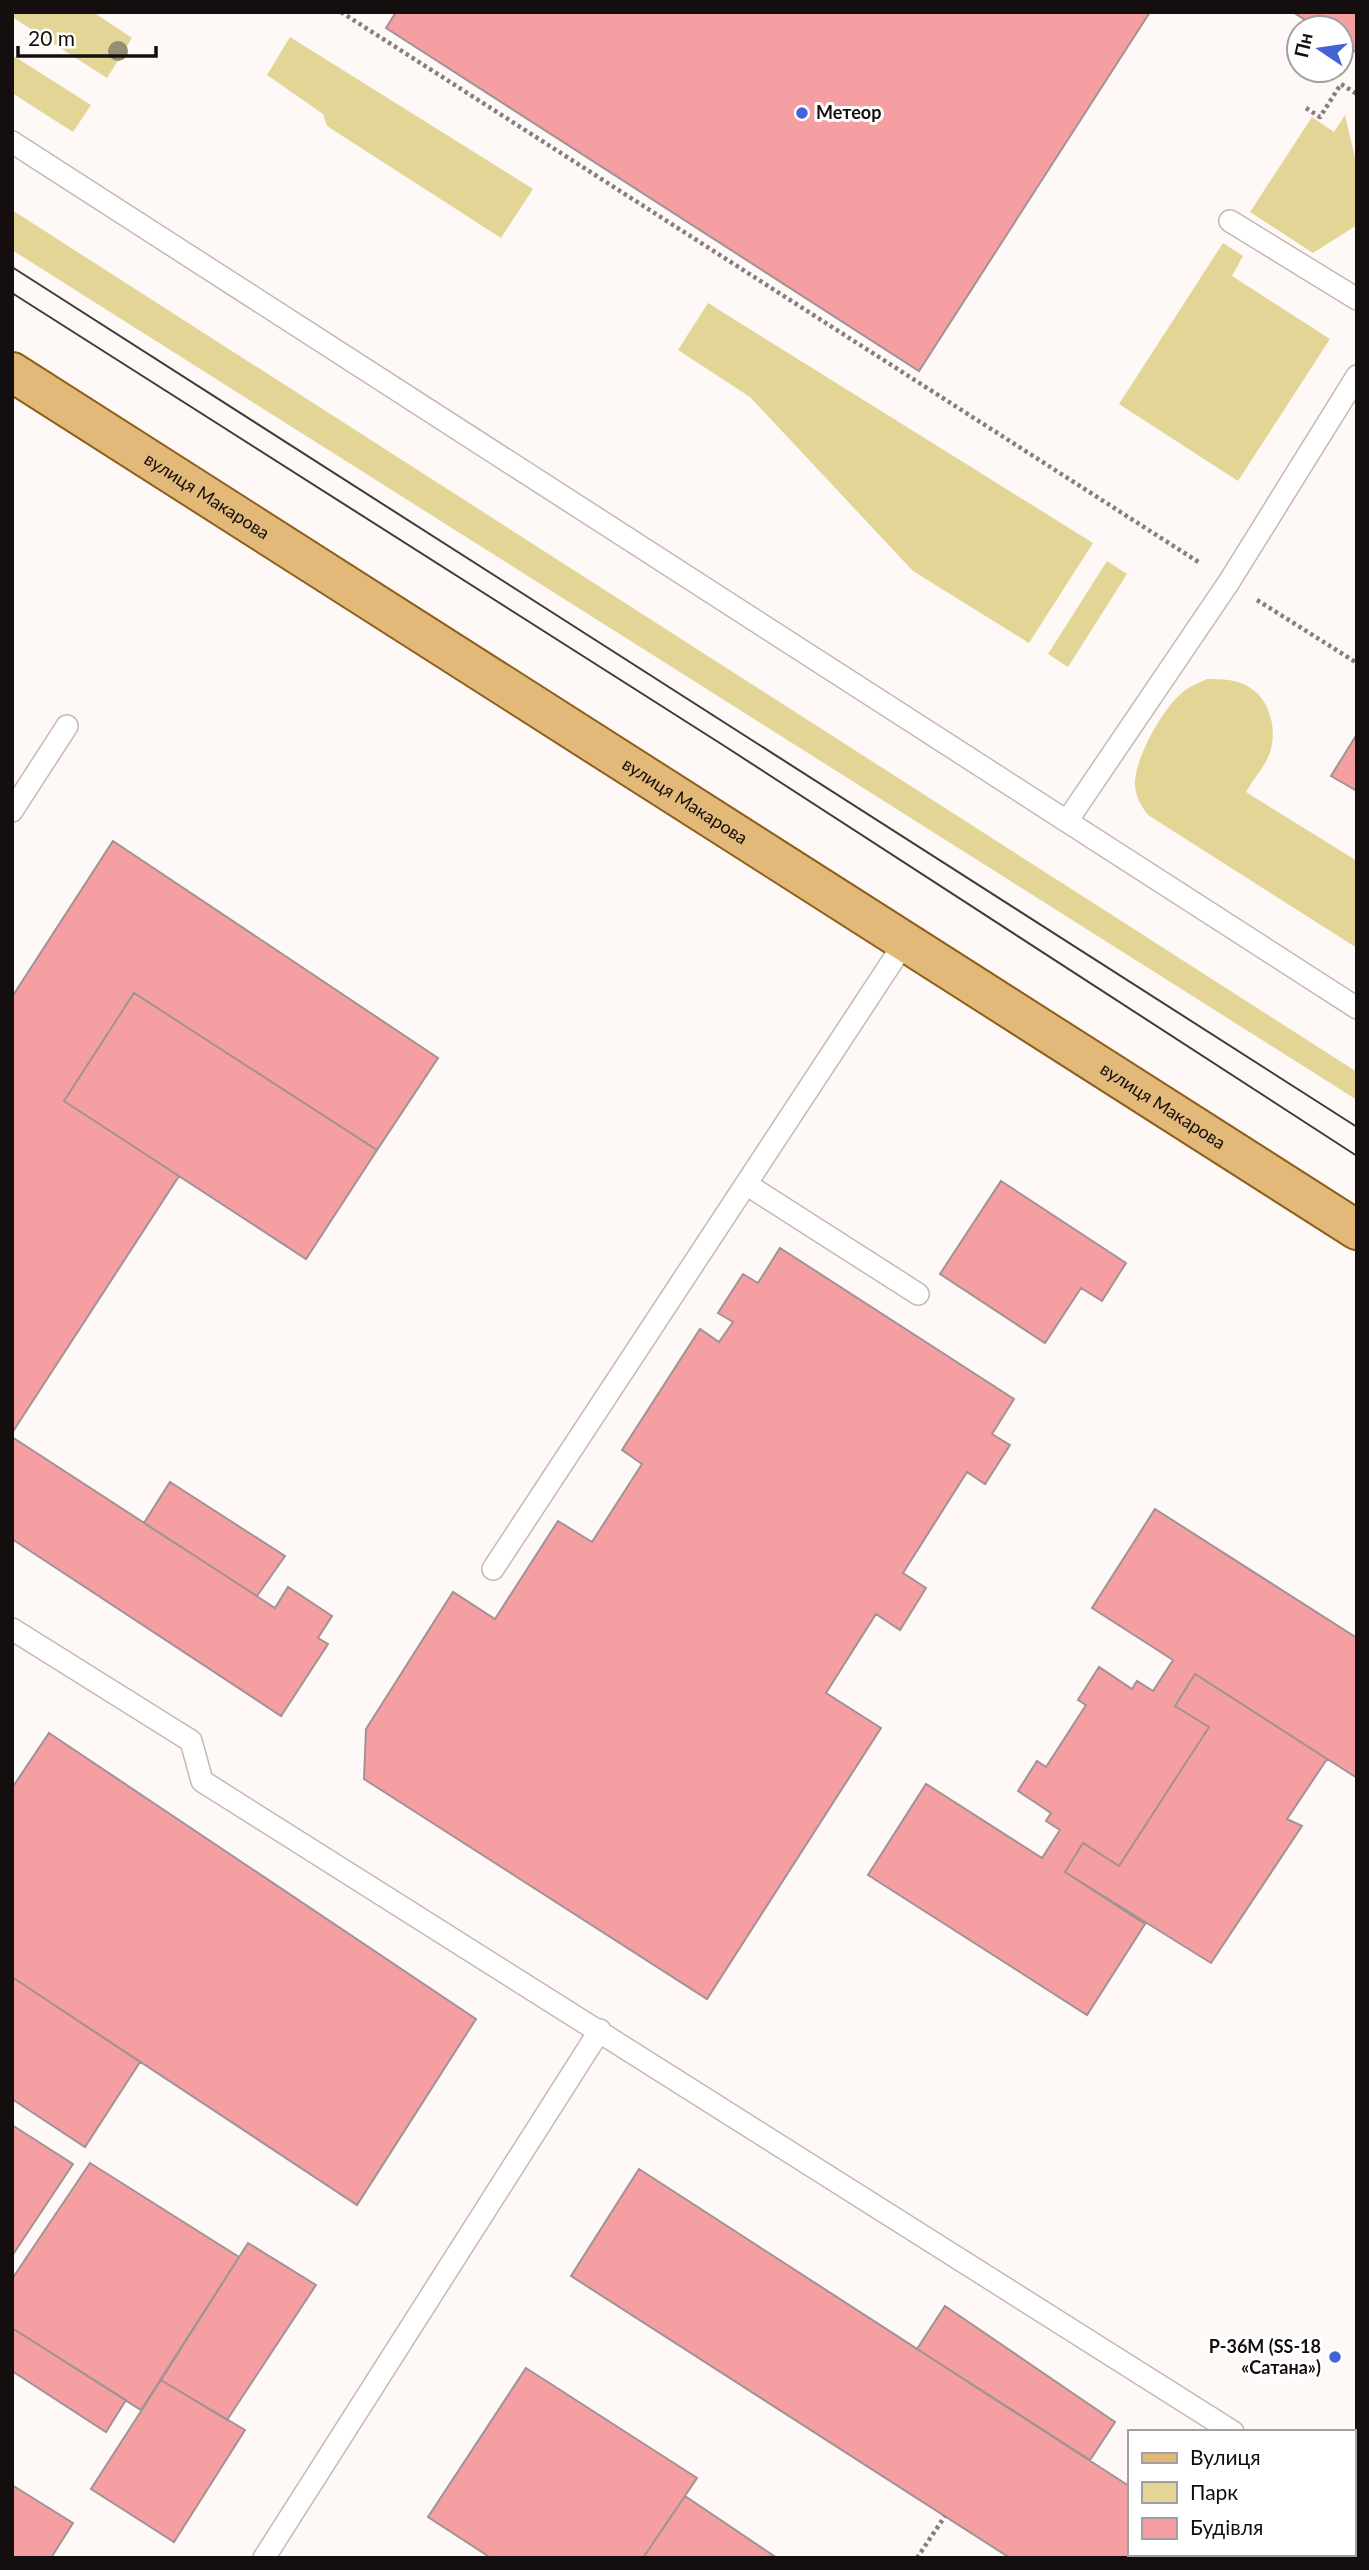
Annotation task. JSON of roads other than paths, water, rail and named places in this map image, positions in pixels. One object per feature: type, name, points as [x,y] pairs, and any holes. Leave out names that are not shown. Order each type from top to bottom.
[{"type":"main road","name":"вулиця Макарова","points":[[12,372],[1357,1230]]},
{"type":"lane","points":[[12,142],[1357,1008]]},
{"type":"lane","points":[[1230,221],[1357,299]]},
{"type":"lane","points":[[1067,821],[1229,582],[1357,376]]},
{"type":"lane","points":[[12,811],[67,726]]},
{"type":"lane","points":[[493,1569],[905,942]]},
{"type":"lane","points":[[746,1184],[918,1294]]},
{"type":"lane","points":[[12,1629],[191,1741],[202,1781],[1230,2430]]},
{"type":"lane","points":[[264,2558],[600,2030]]},
{"type":"tram line","points":[[12,267],[1357,1127]]},
{"type":"tram line","points":[[12,293],[726,747],[1357,1156]]},
{"type":"place","name":"Метеор","points":[[802,113]]},
{"type":"place","name":"Р-36М (SS-18 «Сатана»)","points":[[1335,2357]]}]
